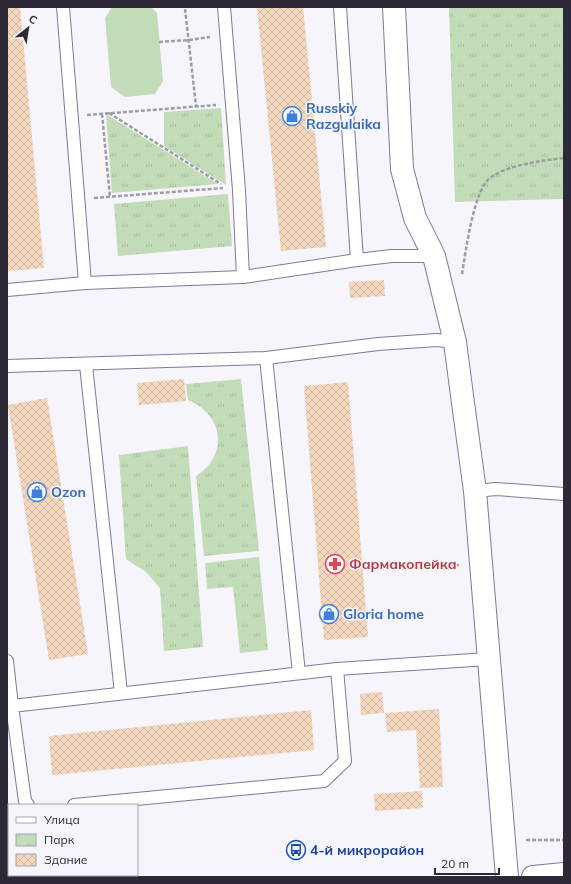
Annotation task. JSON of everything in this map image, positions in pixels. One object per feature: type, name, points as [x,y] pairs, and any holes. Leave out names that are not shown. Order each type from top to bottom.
[{"type":"street","points":[[394,7],[402,169],[415,218],[434,256],[455,342],[475,491],[506,877]]},
{"type":"street","points":[[533,877],[564,874]]},
{"type":"lane","points":[[63,7],[85,283]]},
{"type":"lane","points":[[224,7],[240,190],[244,277]]},
{"type":"lane","points":[[340,7],[357,260]]},
{"type":"lane","points":[[7,290],[85,283],[244,277],[392,256],[434,256]]},
{"type":"lane","points":[[7,366],[86,365],[266,358],[378,344],[437,340],[455,342]]},
{"type":"lane","points":[[266,358],[299,673]]},
{"type":"lane","points":[[86,365],[121,693]]},
{"type":"lane","points":[[475,491],[496,489],[564,494]]},
{"type":"lane","points":[[10,706],[337,669],[488,659]]},
{"type":"lane","points":[[7,661],[10,706],[25,801],[27,804]]},
{"type":"lane","points":[[84,804],[324,781],[345,761],[337,669]]},
{"type":"path","points":[[185,9],[196,106]]},
{"type":"path","points":[[160,42],[189,40],[226,34]]},
{"type":"path","points":[[71,118],[102,113],[223,104],[232,106]]},
{"type":"path","points":[[102,113],[110,197]]},
{"type":"path","points":[[78,200],[228,188],[108,113]]},
{"type":"path","points":[[461,275],[479,199],[487,181],[500,172],[532,161],[564,158]]},
{"type":"path","points":[[396,569],[480,564]]},
{"type":"path","points":[[522,840],[564,840]]},
{"type":"green space","points":[[112,7],[151,7],[157,13],[163,81],[155,94],[125,97],[111,87],[105,18]]},
{"type":"green space","points":[[449,7],[564,7],[564,199],[455,202]]},
{"type":"green space","points":[[221,108],[226,185],[164,146],[164,112]]},
{"type":"green space","points":[[106,114],[218,184],[112,193]]},
{"type":"green space","points":[[228,194],[232,246],[118,256],[114,204]]},
{"type":"green space","points":[[241,379],[259,551],[204,556],[196,476],[207,467],[214,457],[218,436],[215,425],[209,415],[200,407],[188,400],[186,384]]},
{"type":"green space","points":[[188,446],[203,647],[164,651],[160,588],[146,572],[126,559],[119,455]]},
{"type":"green space","points":[[259,557],[268,650],[240,653],[233,587],[207,589],[205,563]]},
{"type":"building","points":[[7,7],[20,7],[44,268],[7,271]]},
{"type":"building","points":[[257,7],[303,7],[326,247],[281,251]]},
{"type":"building","points":[[384,280],[385,296],[350,298],[349,282]]},
{"type":"building","points":[[184,379],[186,401],[139,405],[137,383]]},
{"type":"building","points":[[348,382],[368,637],[324,640],[304,386]]},
{"type":"building","points":[[47,398],[88,654],[49,660],[8,405]]},
{"type":"building","points":[[382,692],[384,713],[361,715],[360,694]]},
{"type":"building","points":[[439,709],[443,787],[420,788],[416,730],[387,732],[385,713]]},
{"type":"building","points":[[311,710],[314,750],[52,775],[49,736]]},
{"type":"building","points":[[422,791],[423,808],[375,811],[374,794]]},
{"type":"place","name":"Russkiy Razgulaika","points":[[292,116]]},
{"type":"place","name":"Ozon","points":[[37,492]]},
{"type":"place","name":"Фармакопейка","points":[[335,564]]},
{"type":"place","name":"Gloria home","points":[[329,614]]},
{"type":"place","name":"4-й микрорайон","points":[[296,850]]}]
